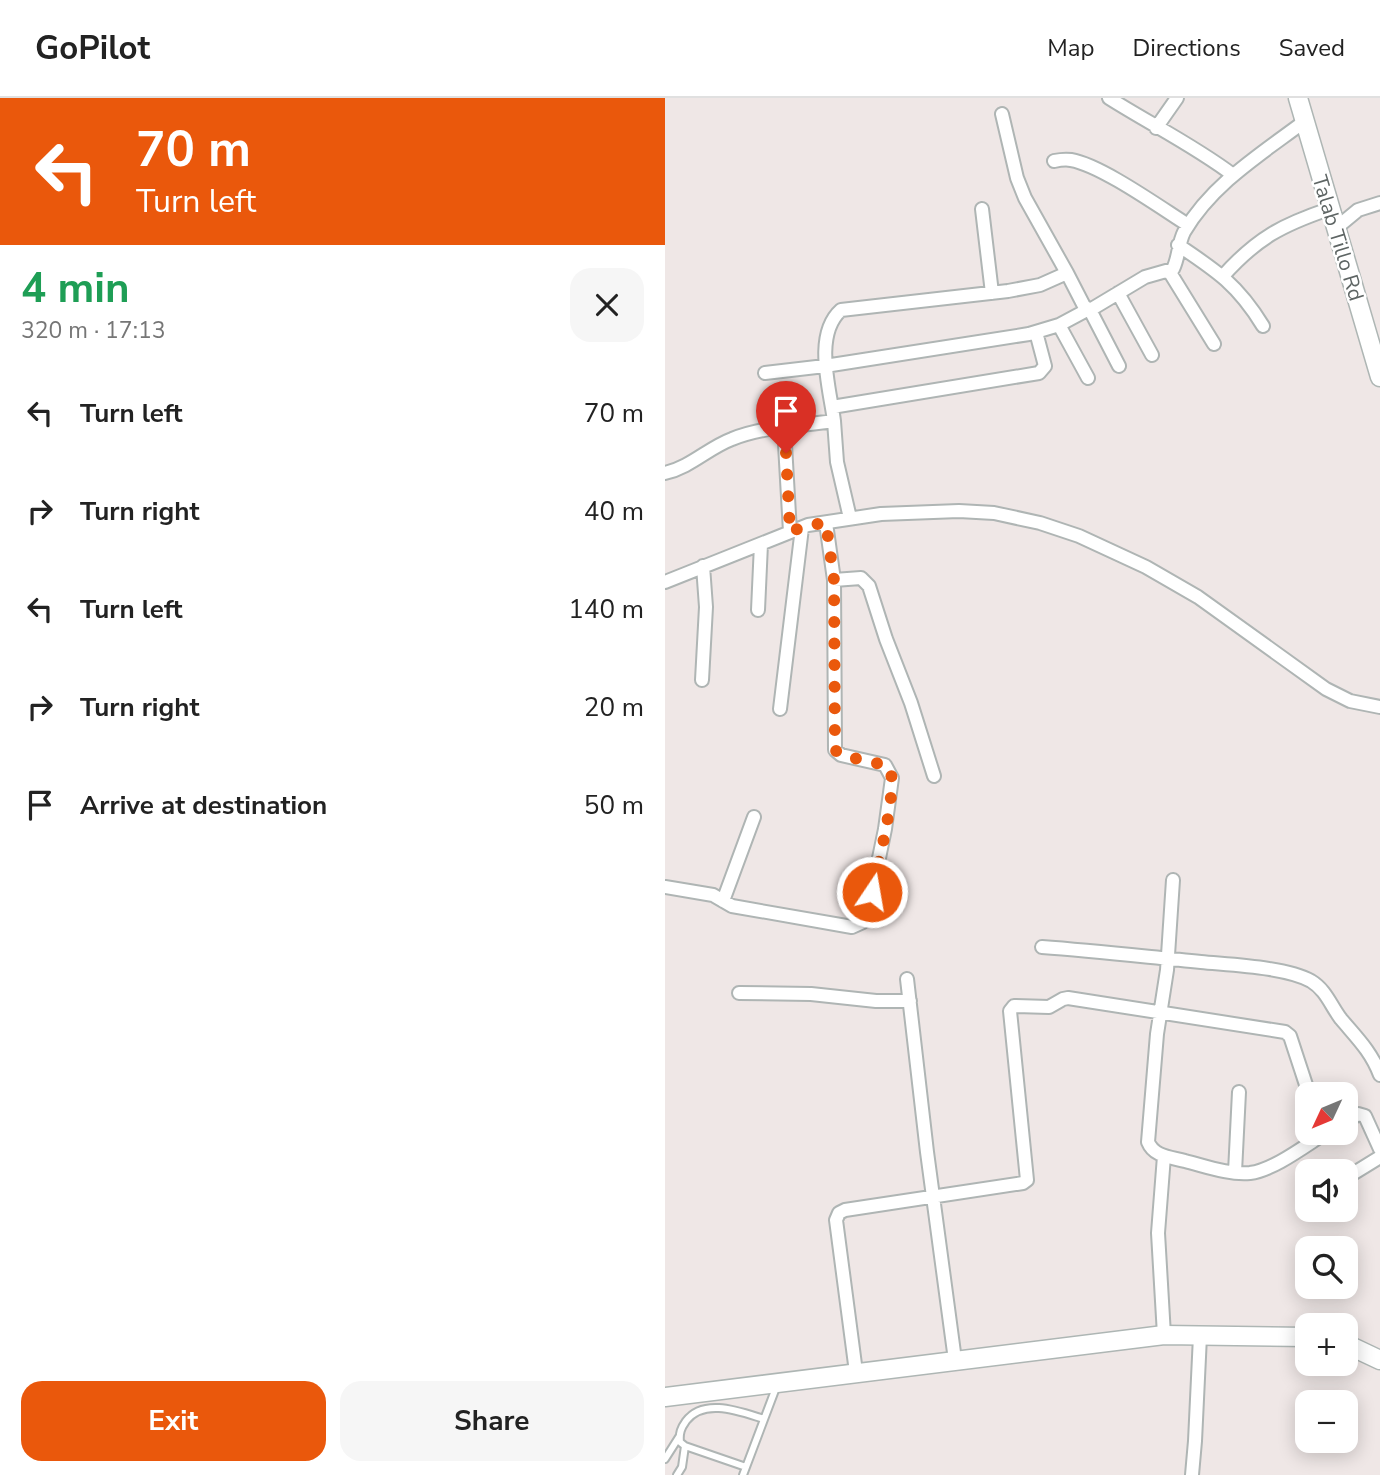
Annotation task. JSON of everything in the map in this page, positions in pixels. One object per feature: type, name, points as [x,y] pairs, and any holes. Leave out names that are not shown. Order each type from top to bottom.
[{"type":"street","points":[[1109,98],[1207,156],[1233,175]]},
{"type":"street","points":[[1156,128],[1177,98]]},
{"type":"street","name":"Talab Tillo Rd","points":[[1298,98],[1380,377]]},
{"type":"street","points":[[1002,114],[1017,178],[1025,198],[1119,366]]},
{"type":"street","points":[[765,373],[1036,332],[1059,325],[1145,277],[1169,271],[1175,266],[1178,246],[1188,225],[1221,185],[1305,121]]},
{"type":"street","points":[[1054,161],[1072,160],[1080,163],[1109,177],[1188,225]]},
{"type":"street","points":[[1335,229],[1358,210],[1380,203]]},
{"type":"street","points":[[982,209],[992,293]]},
{"type":"street","points":[[1223,276],[1244,254],[1277,229],[1329,209]]},
{"type":"street","points":[[1178,246],[1223,276],[1243,295],[1263,326]]},
{"type":"street","points":[[1169,271],[1214,344]]},
{"type":"street","points":[[850,518],[839,473],[825,366],[829,330],[836,314],[841,310],[1040,285],[1067,273]]},
{"type":"street","points":[[1118,293],[1151,355]]},
{"type":"street","points":[[1059,325],[1088,378]]},
{"type":"street","points":[[665,473],[690,464],[732,439],[833,414],[1039,373],[1045,366],[1036,332]]},
{"type":"street","points":[[780,709],[796,530],[784,426]]},
{"type":"street","points":[[665,582],[796,530],[826,523],[914,512],[985,511],[1040,523],[1146,567],[1177,584],[1326,689],[1350,701],[1380,707]]},
{"type":"street","points":[[665,887],[711,894],[731,906],[852,927],[863,922],[885,829],[892,779],[885,765],[841,755],[835,750],[834,580],[826,523]]},
{"type":"street","points":[[758,610],[761,544]]},
{"type":"street","points":[[702,566],[706,607],[702,680]]},
{"type":"street","points":[[834,580],[861,578],[869,586],[911,703],[933,776]]},
{"type":"street","points":[[723,901],[754,817]]},
{"type":"street","points":[[1173,880],[1165,986],[1153,1064],[1148,1142],[1154,1151],[1164,1156],[1248,1173],[1263,1169],[1304,1145]]},
{"type":"street","points":[[1042,947],[1142,955],[1167,965],[1259,968],[1301,977],[1312,982],[1326,996],[1340,1018],[1365,1044],[1380,1075]]},
{"type":"street","points":[[907,979],[955,1360]]},
{"type":"street","points":[[739,993],[811,994],[876,1002],[910,1001]]},
{"type":"street","points":[[856,1373],[837,1216],[845,1210],[933,1198],[1027,1180],[1010,1011],[1012,1007],[1049,1007],[1069,998],[1288,1034],[1305,1082]]},
{"type":"street","points":[[1235,1172],[1239,1092]]},
{"type":"street","points":[[1358,1114],[1365,1116],[1380,1149]]},
{"type":"street","points":[[1164,1156],[1158,1233],[1164,1335]]},
{"type":"street","points":[[1358,1171],[1380,1157]]},
{"type":"street","points":[[665,1397],[1164,1335],[1295,1337]]},
{"type":"street","points":[[1192,1475],[1200,1336]]},
{"type":"street","points":[[1358,1350],[1380,1360]]},
{"type":"lane","points":[[743,1475],[778,1383]]},
{"type":"lane","points":[[665,1459],[685,1423],[699,1409],[726,1409],[764,1419]]},
{"type":"lane","points":[[679,1437],[685,1446],[746,1467]]},
{"type":"lane","points":[[677,1475],[682,1467],[685,1446]]},
{"type":"route","points":[[786,453],[790,532],[808,525],[826,523],[834,580],[835,750],[841,755],[878,762],[885,765],[891,773],[885,829],[872,892]]}]
